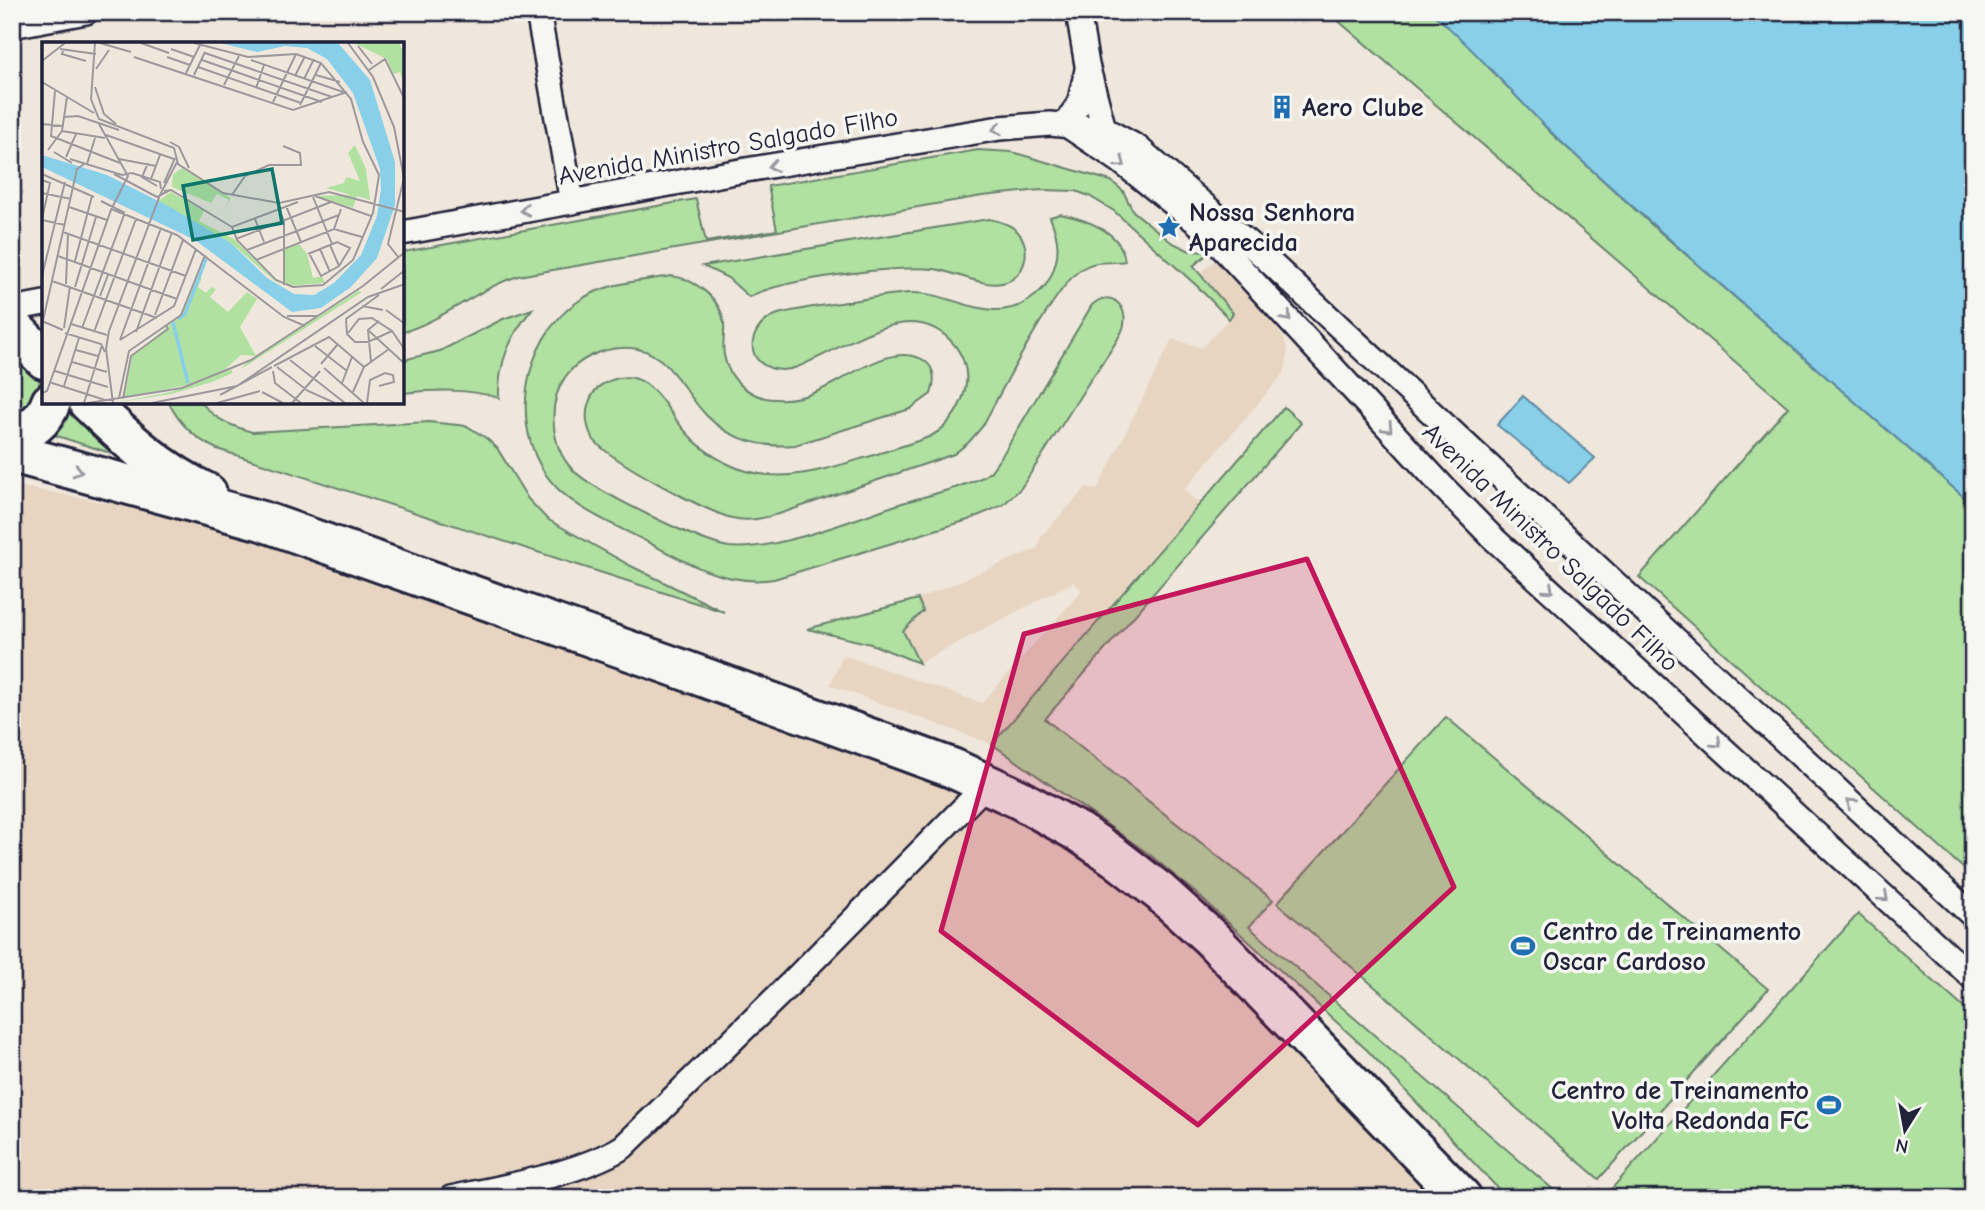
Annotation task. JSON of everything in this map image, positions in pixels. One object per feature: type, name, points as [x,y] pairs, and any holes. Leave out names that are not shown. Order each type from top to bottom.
[{"type":"highway","points":[[42,313],[12,325],[42,357]]},
{"type":"highway","points":[[12,439],[43,418],[50,404]]},
{"type":"highway","points":[[90,404],[140,451],[198,488],[262,522]]},
{"type":"highway","points":[[12,453],[262,522],[657,661],[988,783],[1080,833],[1160,892],[1211,938],[1462,1198]]},
{"type":"street","points":[[12,26],[86,12]]},
{"type":"street","points":[[538,12],[572,202]]},
{"type":"street","points":[[1078,12],[1087,65],[1104,129]]},
{"type":"street","points":[[1065,124],[1076,110],[1082,95],[1087,65]]},
{"type":"street","name":"Avenida Ministro Salgado Filho","points":[[1065,124],[1120,161],[1205,228],[1493,538],[1973,978]]},
{"type":"street","name":"Avenida Ministro Salgado Filho","points":[[404,233],[930,139],[1019,126],[1065,124],[1104,129],[1138,147],[1261,254],[1973,916]]},
{"type":"street","points":[[12,309],[42,303]]},
{"type":"street","points":[[452,1198],[576,1168],[609,1156],[623,1147],[772,1002],[988,783]]},
{"type":"highlighted area","points":[[1307,559],[1454,887],[1198,1125],[941,931],[1024,634]]},
{"type":"shaded area","points":[[1220,256],[1283,337],[1287,348],[1284,373],[1184,490],[1199,503],[992,744],[830,685],[843,655],[982,703],[1082,590],[1073,582],[919,663],[903,631],[923,611],[918,599],[1038,548],[1041,536],[1087,487],[1097,490],[1172,339],[1202,348],[1233,314],[1200,273]]},
{"type":"shaded area","points":[[12,485],[135,508],[254,542],[916,773],[1000,811],[1092,860],[1140,899],[1185,941],[1436,1198],[12,1198]]},
{"type":"green space","points":[[1328,12],[1431,12],[1455,32],[1552,134],[1652,225],[1973,505],[1973,877],[1639,577],[1788,407]]},
{"type":"green space","points":[[978,150],[1012,152],[1111,181],[1123,191],[1133,211],[1171,242],[1190,251],[1210,252],[1193,266],[1233,313],[1229,319],[1197,286],[1114,211],[1076,191],[1041,190],[982,196],[518,276],[404,332],[404,252],[696,199],[706,242],[777,230],[768,186]]},
{"type":"green space","points":[[1060,214],[1091,223],[1110,234],[1122,251],[1125,261],[1089,265],[1071,278],[1044,316],[982,427],[954,454],[779,514],[744,520],[720,514],[659,484],[618,460],[592,436],[587,414],[594,393],[603,384],[618,378],[631,378],[642,381],[652,389],[685,431],[709,453],[726,463],[762,474],[798,474],[835,467],[931,436],[944,427],[954,414],[962,400],[966,378],[965,366],[958,350],[935,329],[919,324],[884,327],[800,366],[782,370],[769,368],[754,355],[754,336],[767,320],[778,314],[881,296],[925,294],[984,309],[1013,308],[1035,296],[1050,278],[1058,248],[1050,217]]},
{"type":"green space","points":[[989,219],[1015,229],[1023,239],[1025,247],[1026,255],[1021,270],[1016,276],[1002,283],[986,283],[934,269],[894,269],[786,284],[749,297],[728,278],[703,266]]},
{"type":"green space","points":[[672,276],[698,286],[718,306],[724,323],[723,351],[726,364],[742,386],[758,396],[781,399],[803,396],[885,358],[899,355],[913,356],[925,361],[933,372],[931,394],[910,409],[795,445],[783,446],[748,441],[726,431],[697,405],[671,370],[650,353],[637,349],[613,349],[590,356],[571,370],[556,398],[554,424],[560,449],[573,470],[601,490],[648,514],[695,536],[729,547],[748,547],[792,539],[983,477],[1003,454],[1092,305],[1106,298],[1118,303],[1122,308],[1124,323],[1115,344],[1021,488],[1003,505],[968,520],[774,579],[742,580],[697,567],[578,505],[557,488],[541,467],[531,442],[526,416],[527,389],[533,363],[544,339],[560,317],[580,300],[601,289]]},
{"type":"green space","points":[[532,309],[517,329],[507,350],[499,385],[499,398],[463,391],[404,393],[404,360],[440,351],[503,319]]},
{"type":"green space","points":[[12,349],[37,369],[40,388],[32,405],[12,422]]},
{"type":"green space","points":[[69,404],[129,459],[54,435]]},
{"type":"green space","points":[[170,404],[203,404],[224,422],[252,432],[429,422],[467,426],[497,448],[528,499],[547,519],[631,566],[724,612],[217,449],[202,441],[178,418]]},
{"type":"green space","points":[[1284,407],[1301,423],[1045,719],[1273,900],[1249,927],[1563,1198],[1507,1198],[1367,1050],[1198,895],[1149,854],[992,744]]},
{"type":"green space","points":[[918,599],[923,611],[903,631],[919,663],[871,644],[807,629]]},
{"type":"green space","name":"Centro de Treinamento Oscar Cardoso","points":[[1446,717],[1768,989],[1599,1179],[1277,903]]},
{"type":"green space","name":"Centro de Treinamento Volta Redonda FC","points":[[1858,914],[1973,1016],[1973,1198],[1592,1198],[1600,1189],[1607,1194]]},
{"type":"water","points":[[1431,12],[1958,12],[1973,24],[1973,505],[1570,150]]},
{"type":"water","points":[[1523,396],[1595,458],[1569,483],[1497,425]]},
{"type":"place","name":"Aero Clube","points":[[1282,107]]},
{"type":"place","name":"Nossa Senhora Aparecida","points":[[1169,227]]},
{"type":"place","name":"Centro de Treinamento Oscar Cardoso","points":[[1523,946]]},
{"type":"place","name":"Centro de Treinamento Volta Redonda FC","points":[[1829,1105]]}]
